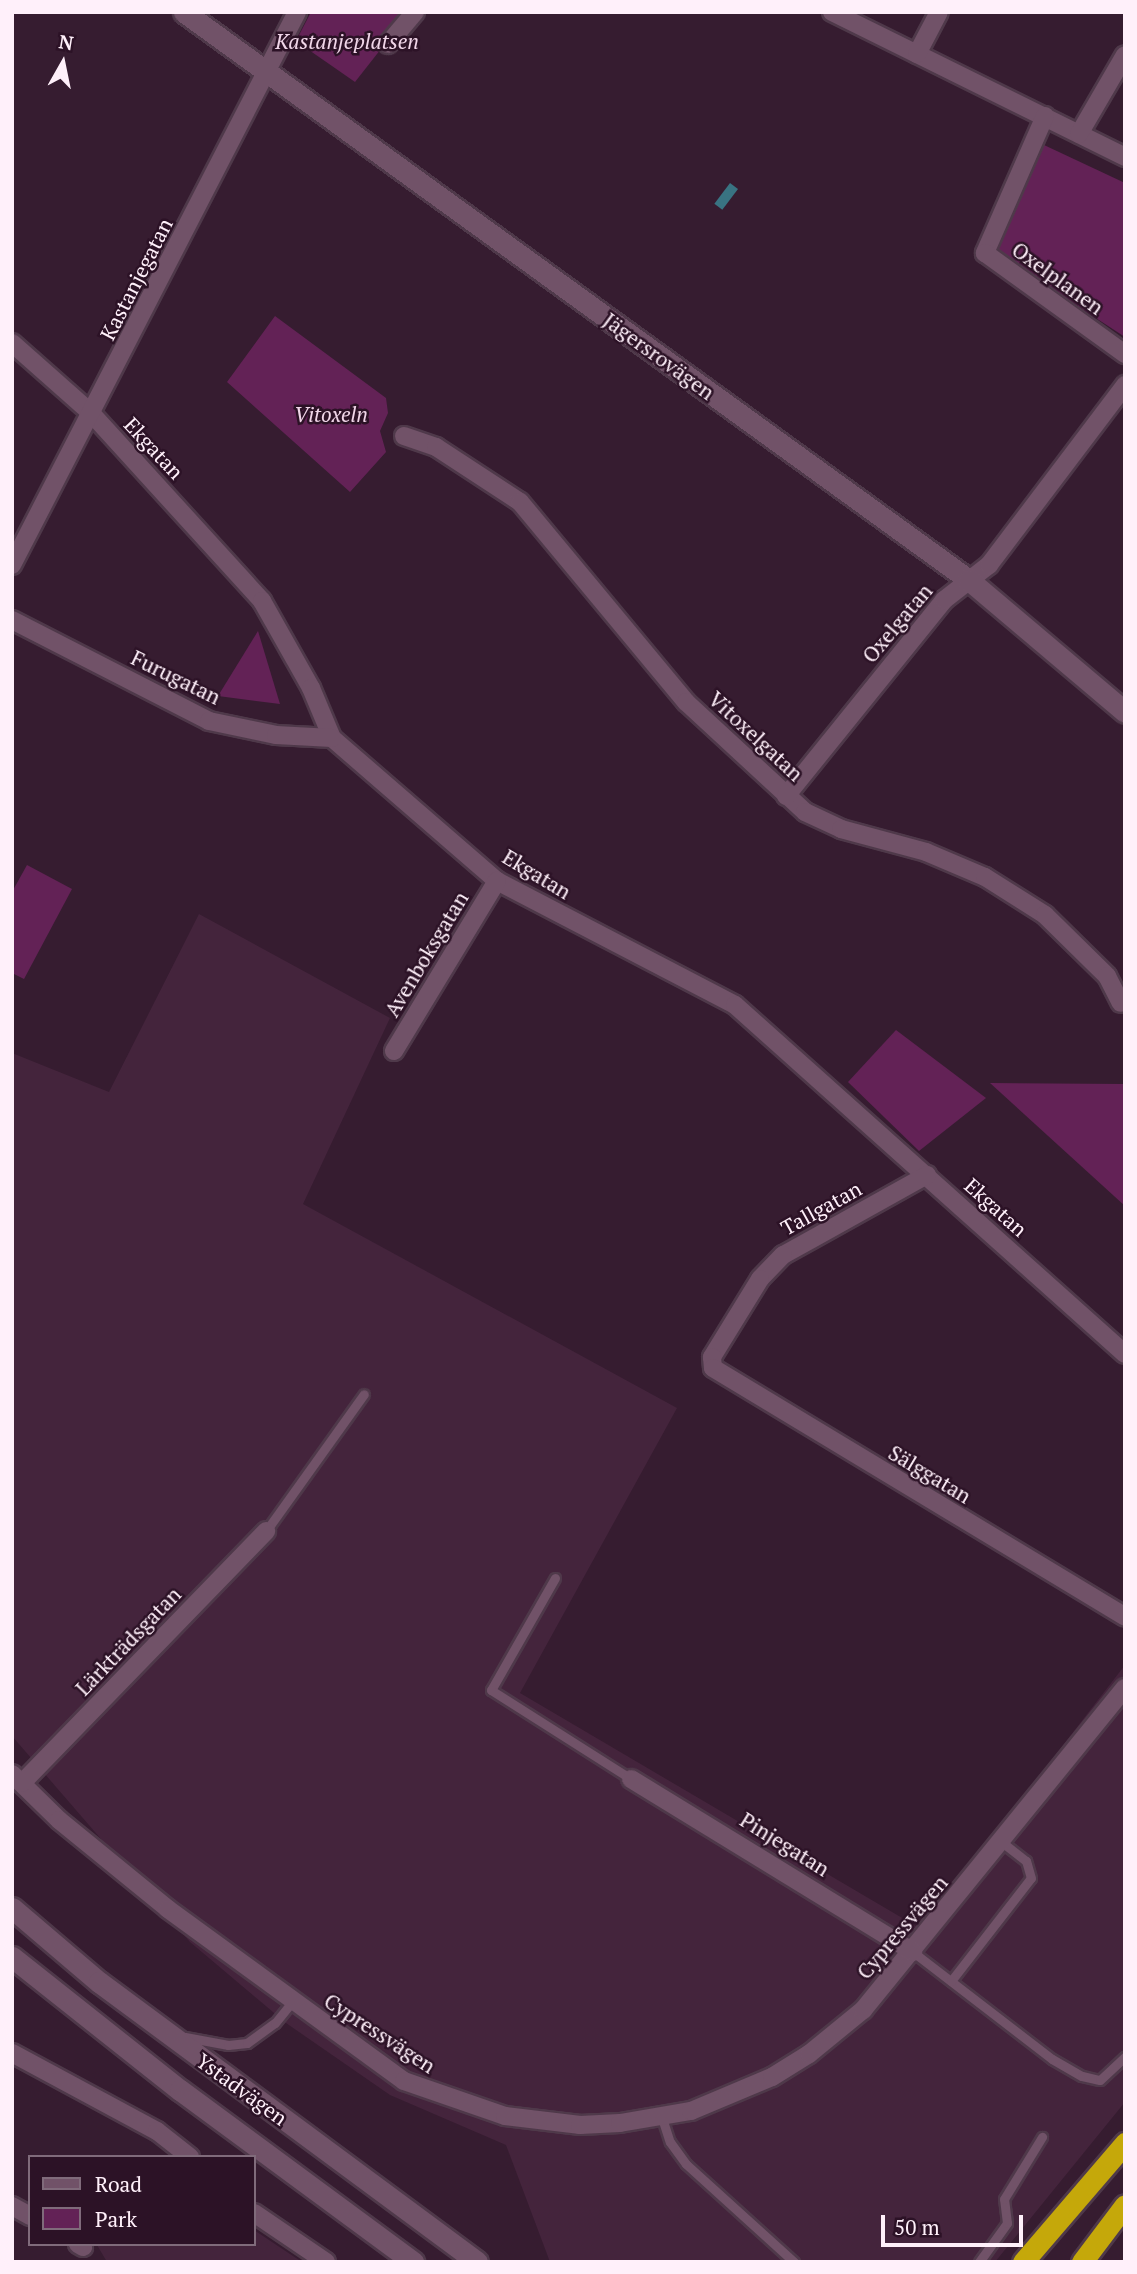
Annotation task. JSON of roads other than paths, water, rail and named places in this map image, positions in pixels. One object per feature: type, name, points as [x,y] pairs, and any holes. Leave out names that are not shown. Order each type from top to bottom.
[{"type":"highway","points":[[1023,2262],[1125,2143]]},
{"type":"highway","points":[[1082,2262],[1125,2205]]},
{"type":"street","name":"Jägersrovägen","points":[[184,12],[968,580],[1125,712]]},
{"type":"street","name":"Kastanjegatan","points":[[12,565],[297,12]]},
{"type":"street","points":[[388,44],[415,12]]},
{"type":"street","points":[[832,12],[1125,157]]},
{"type":"street","points":[[917,54],[939,12]]},
{"type":"street","points":[[1079,134],[1125,55]]},
{"type":"street","name":"Oxelplanen","points":[[1045,116],[985,253],[1125,354]]},
{"type":"street","name":"Ekgatan","points":[[12,343],[91,413],[262,601],[311,688],[332,738],[497,881],[735,1005],[1125,1354]]},
{"type":"street","name":"Oxelgatan","points":[[786,796],[944,600],[989,565],[1125,385]]},
{"type":"street","name":"Vitoxelgatan","points":[[404,436],[436,447],[520,502],[686,702],[805,812],[841,829],[926,852],[985,877],[1045,915],[1107,976],[1121,1003]]},
{"type":"street","name":"Furugatan","points":[[12,620],[209,721],[276,735],[332,738]]},
{"type":"street","name":"Avenboksgatan","points":[[394,1051],[497,881]]},
{"type":"street","name":"Tallgatan","points":[[713,1368],[712,1357],[760,1279],[783,1255],[927,1175]]},
{"type":"street","name":"Sälggatan","points":[[713,1368],[1125,1617]]},
{"type":"street","name":"Lärkträdsgatan","points":[[17,1779],[266,1531]]},
{"type":"street","name":"Cypressvägen","points":[[17,1779],[168,1909],[404,2081],[477,2109],[580,2125],[662,2118],[732,2095],[809,2054],[863,2010],[913,1952],[1125,1688]]},
{"type":"street","name":"Pinjegatan","points":[[631,1779],[913,1952]]},
{"type":"street","name":"Ystadvägen","points":[[12,1908],[166,2032],[477,2262]]},
{"type":"street","name":"Ystadvägen","points":[[12,1957],[180,2090],[413,2262]]},
{"type":"street","points":[[12,2053],[157,2131],[187,2155]]},
{"type":"street","points":[[12,2206],[28,2215]]},
{"type":"street","points":[[256,2214],[326,2262]]},
{"type":"lane","points":[[266,1531],[364,1394]]},
{"type":"lane","points":[[555,1578],[491,1690],[631,1779]]},
{"type":"lane","points":[[951,1981],[1031,1878],[1026,1861],[1002,1842]]},
{"type":"lane","points":[[913,1952],[1052,2059],[1082,2076],[1100,2080],[1125,2057]]},
{"type":"lane","points":[[166,2032],[207,2043],[247,2043],[275,2023],[292,2001]]},
{"type":"lane","points":[[662,2118],[670,2142],[686,2164],[794,2262]]},
{"type":"lane","points":[[979,2262],[1007,2223],[1004,2199],[1042,2137]]},
{"type":"water","points":[[730,183],[738,189],[722,210],[714,204]]},
{"type":"park label","name":"Kastanjeplatsen","points":[[347,41]]},
{"type":"park label","name":"Vitoxeln","points":[[331,414]]}]
